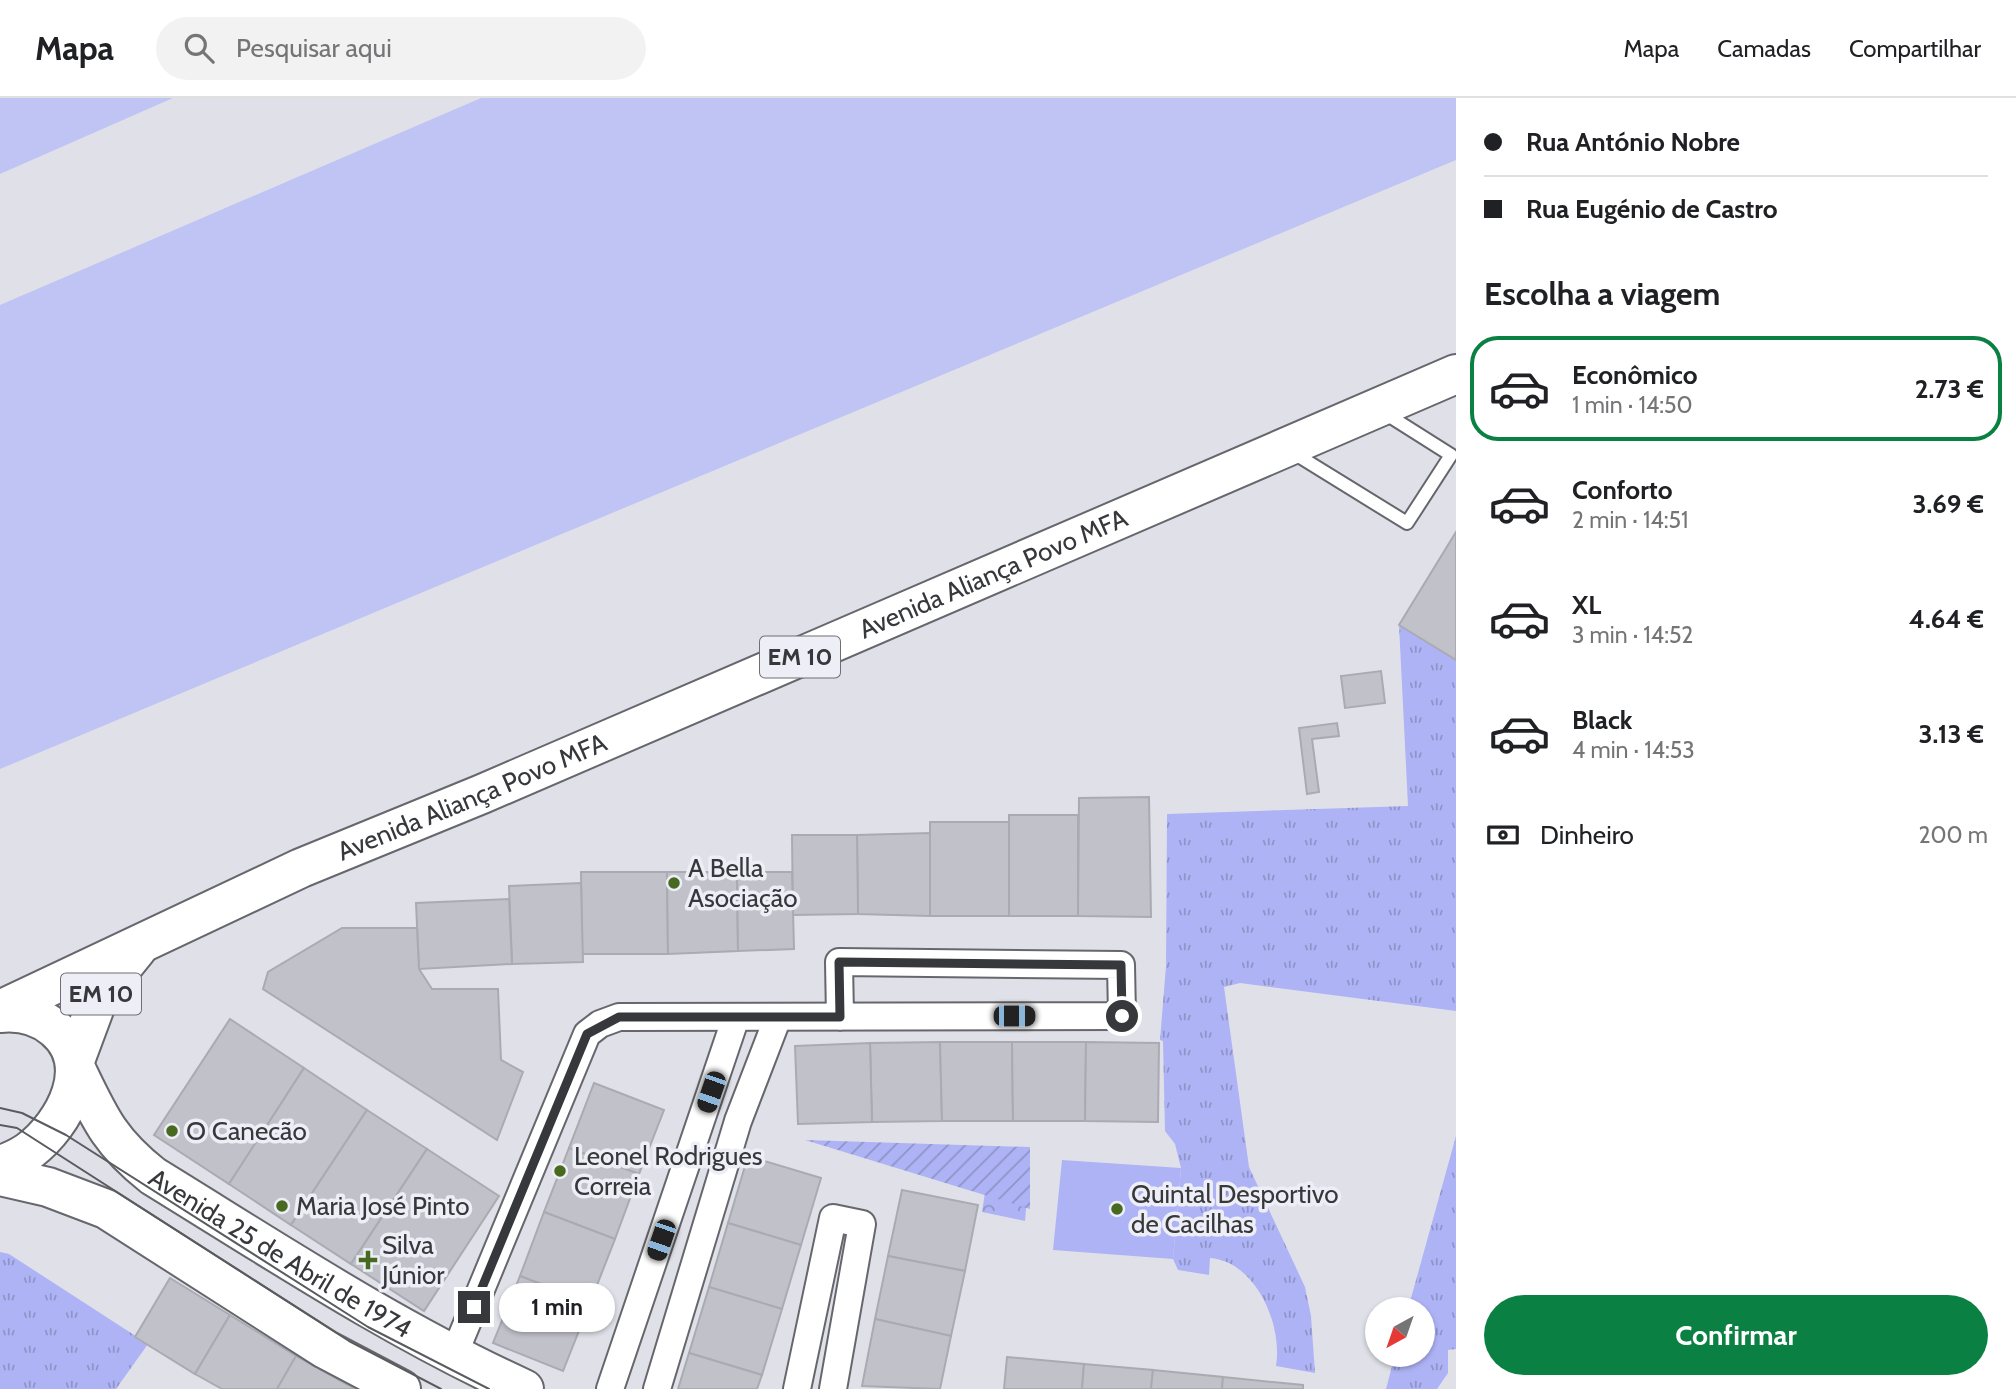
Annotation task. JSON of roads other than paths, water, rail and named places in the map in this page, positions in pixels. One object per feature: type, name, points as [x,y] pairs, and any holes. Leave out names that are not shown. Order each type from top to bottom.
[{"type":"main road","name":"Avenida Aliança Povo MFA","points":[[0,1012],[301,868],[482,794],[1456,374]]},
{"type":"main road","name":"Avenida Aliança Povo MFA","points":[[0,1166],[30,1150],[51,1127],[68,1100],[76,1065],[99,996],[121,965],[145,941]]},
{"type":"main road","name":"Avenida 25 de Abril de 1974","points":[[0,1012],[23,1013],[42,1020],[64,1037],[107,1133],[129,1157],[153,1177],[453,1357],[524,1389]]},
{"type":"main road","name":"Avenida 25 de Abril de 1974","points":[[0,1176],[48,1187],[106,1209],[326,1349],[401,1389]]},
{"type":"street","points":[[453,1357],[587,1034],[619,1017],[840,1017],[1122,1016],[1121,965],[839,962],[840,1017]]},
{"type":"street","points":[[610,1389],[736,1017]]},
{"type":"street","points":[[657,1389],[738,1121],[778,1017]]},
{"type":"street","points":[[797,1389],[833,1218],[862,1224],[832,1389]]},
{"type":"lane","points":[[1286,448],[1407,523],[1451,455],[1378,408]]},
{"type":"tram line","points":[[0,1108],[22,1113],[66,1135],[368,1327],[489,1389]]},
{"type":"tram line","points":[[0,1125],[17,1128],[349,1341],[441,1389]]},
{"type":"place","name":"A Bella Asociação","points":[[674,883]]},
{"type":"place","name":"O Canecão","points":[[172,1131]]},
{"type":"place","name":"Leonel Rodrigues Correia","points":[[560,1171]]},
{"type":"place","name":"Maria José Pinto","points":[[282,1206]]},
{"type":"place","name":"Quintal Desportivo de Cacilhas","points":[[1117,1209]]},
{"type":"place","name":"Silva Júnior","points":[[368,1260]]}]
